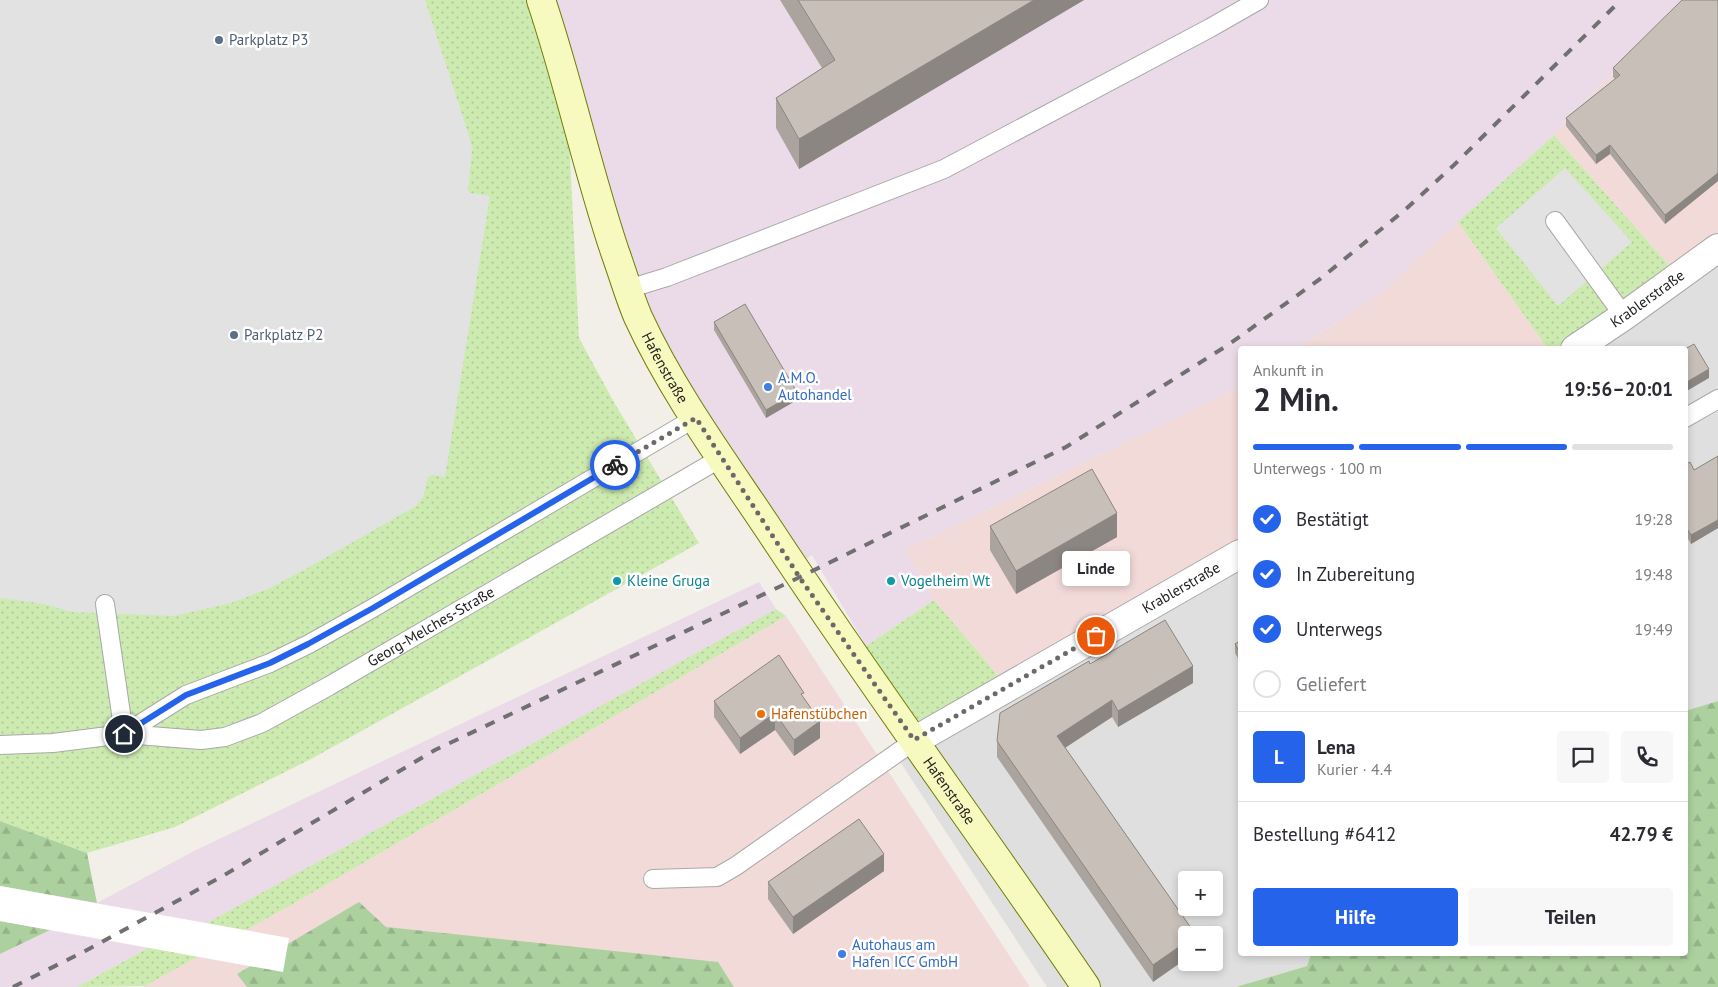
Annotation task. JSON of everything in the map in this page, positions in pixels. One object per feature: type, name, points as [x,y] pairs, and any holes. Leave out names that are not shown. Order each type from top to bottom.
[{"type":"main road","name":"Hafenstraße","points":[[541,0],[558,51],[598,201],[638,316],[652,342],[721,458],[800,578],[1086,987]]},
{"type":"street","name":"Krablerstraße","points":[[1579,346],[1718,248]]},
{"type":"street","name":"Krablerstraße","points":[[914,740],[1238,555]]},
{"type":"lane","points":[[628,289],[667,277],[944,169],[1210,28],[1259,0]]},
{"type":"lane","points":[[1554,221],[1624,316]]},
{"type":"lane","points":[[1688,416],[1718,399]]},
{"type":"lane","name":"Georg-Melches-Straße","points":[[124,734],[186,695],[270,663],[308,644],[373,608],[696,418]]},
{"type":"lane","name":"Georg-Melches-Straße","points":[[0,744],[53,744],[124,734],[201,740],[225,737],[262,722],[329,686],[721,458]]},
{"type":"lane","points":[[105,604],[124,734]]},
{"type":"lane","points":[[653,879],[717,877],[736,866],[914,740]]},
{"type":"shaded area","name":"Parkplatz P2","points":[[0,0],[425,0],[471,142],[468,190],[470,193],[490,196],[445,477],[432,475],[428,478],[423,497],[416,506],[268,589],[231,603],[174,616],[71,612],[44,604],[0,598]]},
{"type":"shaded area","points":[[550,0],[1686,0],[1564,122],[1554,135],[1376,297],[1301,346],[1238,346],[1238,386],[1229,392],[905,550],[934,600],[866,646],[812,555],[802,562],[727,455],[645,314]]},
{"type":"shaded area","points":[[1686,0],[1718,0],[1718,240],[1674,271],[1554,135],[1564,122]]},
{"type":"shaded area","points":[[1565,168],[1632,242],[1558,306],[1496,228]]},
{"type":"shaded area","points":[[1458,222],[1546,346],[1301,346],[1376,297]]},
{"type":"shaded area","points":[[1718,257],[1718,701],[1688,710],[1688,346],[1592,346]]},
{"type":"shaded area","points":[[1238,386],[1238,543],[1000,678],[934,600],[905,550]]},
{"type":"shaded area","points":[[1238,564],[1238,956],[1310,956],[1307,966],[1236,987],[1047,987],[897,757]]},
{"type":"shaded area","points":[[759,582],[776,609],[208,923],[289,938],[283,972],[148,948],[77,987],[0,987],[0,954],[49,930],[0,921],[0,886],[97,903],[194,851]]},
{"type":"shaded area","points":[[786,616],[1030,987],[143,987],[293,904]]},
{"type":"green space","points":[[0,0],[532,0],[568,117],[579,338],[615,404],[699,543],[313,758],[175,827],[87,853],[0,821]]},
{"type":"green space","points":[[1554,135],[1674,271],[1564,346],[1546,346],[1458,222]]},
{"type":"green space","points":[[934,600],[1000,678],[918,726],[866,646]]},
{"type":"green space","points":[[776,609],[786,616],[293,904],[145,986],[77,987],[148,948],[207,923]]},
{"type":"green space","points":[[1718,701],[1718,987],[1236,987],[1307,966],[1310,956],[1688,956],[1688,710]]},
{"type":"green space","points":[[0,821],[87,853],[97,903],[0,886]]},
{"type":"green space","points":[[359,902],[386,927],[718,962],[734,987],[247,987],[237,974]]},
{"type":"green space","points":[[0,921],[50,930],[0,954]]},
{"type":"pier","points":[[0,886],[289,938],[283,972],[0,921]]},
{"type":"building","points":[[798,0],[1034,0],[799,139],[776,98],[835,60]]},
{"type":"building","points":[[1682,0],[1718,0],[1718,173],[1665,215],[1610,145],[1596,155],[1566,118],[1620,75],[1613,68]]},
{"type":"building","points":[[745,304],[797,392],[766,410],[714,322]]},
{"type":"building","points":[[1694,344],[1709,369],[1688,381],[1688,347]]},
{"type":"building","points":[[1718,456],[1718,520],[1691,535],[1688,530],[1688,463],[1690,462],[1694,470]]},
{"type":"building","points":[[1092,469],[1117,513],[1016,571],[990,526]]},
{"type":"building","points":[[1165,620],[1193,666],[1118,711],[1112,700],[1057,736],[1178,909],[1178,916],[1183,916],[1190,926],[1178,926],[1178,948],[1153,965],[997,741],[1000,713],[1089,661],[1090,664]]},
{"type":"building","name":"Hafenstübchen","points":[[779,655],[804,693],[801,694],[820,721],[794,740],[775,713],[740,738],[714,701]]},
{"type":"building","points":[[859,819],[884,854],[793,917],[768,882]]},
{"type":"railway","points":[[13,987],[87,950],[221,877],[435,750],[800,577],[1066,447],[1228,345],[1320,279],[1406,209],[1454,165],[1621,0]]},
{"type":"way so far","points":[[615,465],[696,418],[800,578],[914,740],[1096,636]]},
{"type":"place","name":"Parkplatz P3","points":[[219,40]]},
{"type":"place","name":"Parkplatz P2","points":[[234,335]]},
{"type":"place","name":"A.M.O. Autohandel","points":[[768,387]]},
{"type":"place","name":"Kleine Gruga","points":[[617,581]]},
{"type":"place","name":"Vogelheim Wt","points":[[891,581]]},
{"type":"place","name":"Linde","points":[[1096,636]]},
{"type":"place","name":"Hafenstübchen","points":[[761,714]]},
{"type":"place","name":"Autohaus am Hafen ICC GmbH","points":[[842,954]]},
{"type":"route","points":[[124,734],[186,695],[270,663],[308,644],[373,608],[615,465]]}]
